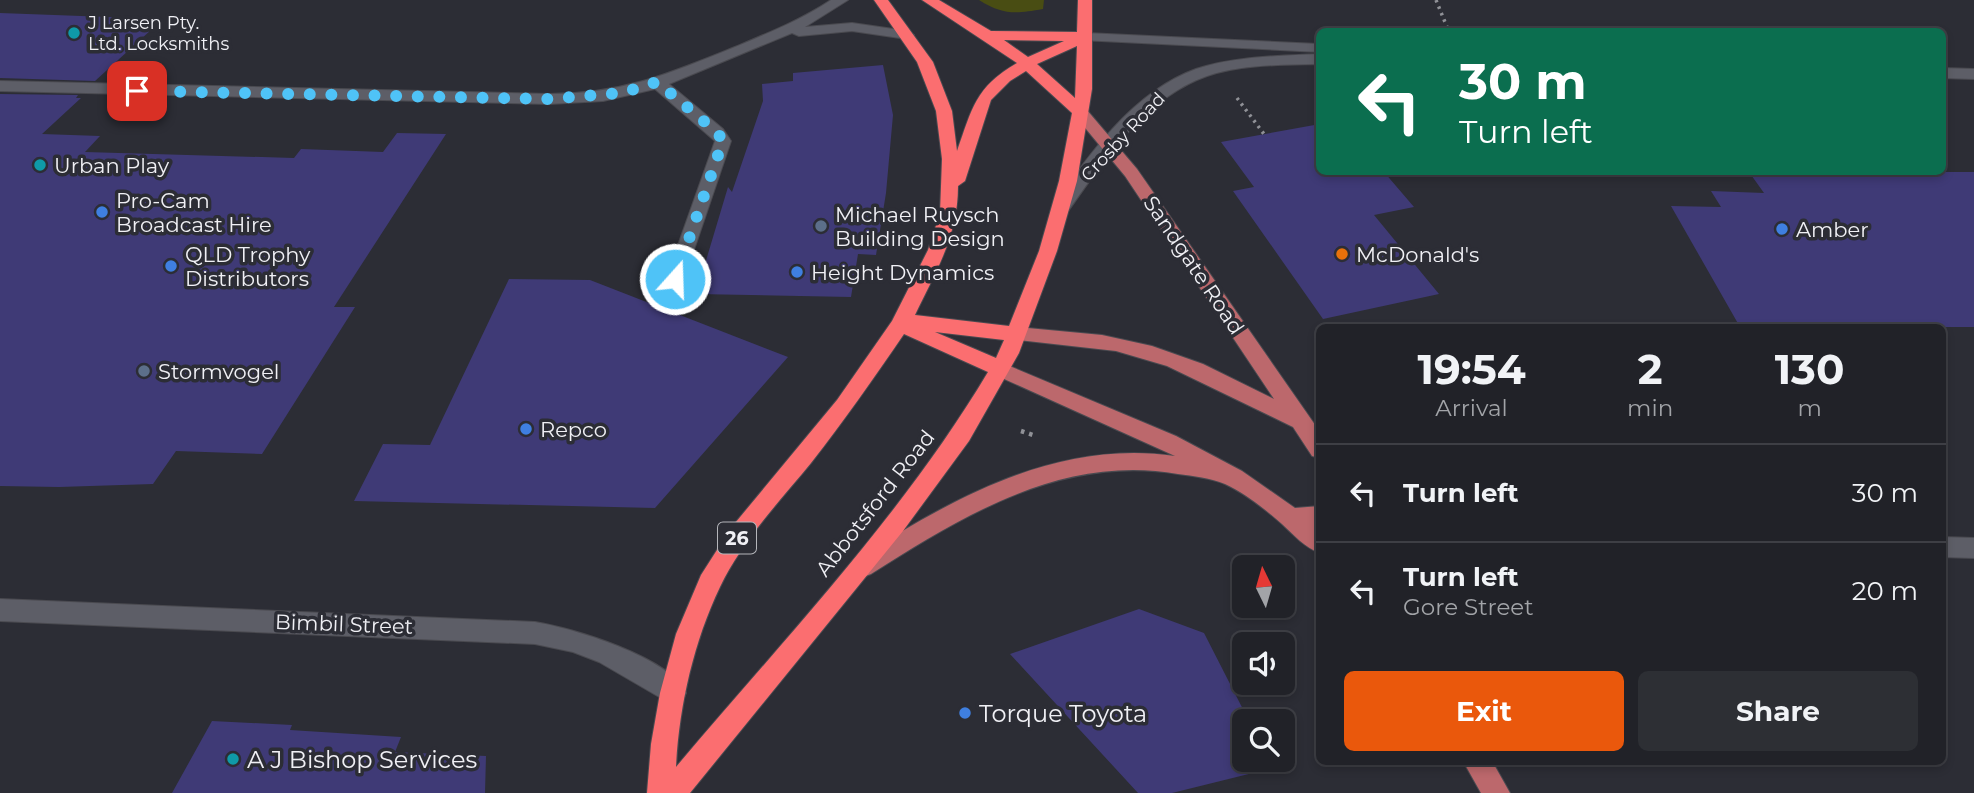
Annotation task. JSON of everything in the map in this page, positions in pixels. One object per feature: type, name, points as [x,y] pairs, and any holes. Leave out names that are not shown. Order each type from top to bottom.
[{"type":"highway","name":"26","points":[[661,793],[664,744],[673,693],[699,608],[723,557],[768,496],[844,406],[902,322],[937,250],[949,213],[950,159],[944,111],[925,62],[881,0]]},
{"type":"highway","name":"Sandgate Road","points":[[929,0],[990,35],[1029,64],[1080,113]]},
{"type":"highway","points":[[1060,210],[1080,113],[1086,0]]},
{"type":"highway","points":[[990,35],[1086,37]]},
{"type":"highway","points":[[951,197],[983,99],[999,82],[1029,64],[1086,37]]},
{"type":"highway","name":"Abbotsford Road","points":[[672,793],[856,571],[948,453],[1000,369],[1017,334],[1060,210]]},
{"type":"highway","points":[[902,322],[1017,334]]},
{"type":"highway","points":[[902,322],[1000,369]]},
{"type":"main road","name":"Sandgate Road","points":[[1080,113],[1110,145],[1175,235],[1316,444]]},
{"type":"main road","name":"Sandgate Road","points":[[1017,334],[1111,343],[1151,353],[1195,370],[1301,422]]},
{"type":"main road","points":[[1000,369],[1185,451],[1234,477],[1316,540]]},
{"type":"main road","points":[[856,571],[970,503],[1021,481],[1061,470],[1113,461],[1147,461],[1190,466],[1234,477]]},
{"type":"main road","points":[[1292,519],[1316,516]]},
{"type":"main road","points":[[1479,765],[1496,793]]},
{"type":"street","points":[[0,86],[549,99],[614,94],[657,82],[772,37],[822,13],[841,0]]},
{"type":"street","points":[[772,37],[844,27],[871,28],[907,36]]},
{"type":"street","points":[[1086,37],[1316,48]]},
{"type":"street","name":"Crosby Road","points":[[1060,210],[1110,145],[1162,94],[1186,79],[1209,71],[1247,64],[1316,59]]},
{"type":"street","points":[[1946,73],[1974,74]]},
{"type":"street","points":[[657,82],[717,132],[723,141],[675,279]]},
{"type":"street","points":[[1946,547],[1974,548]]},
{"type":"street","name":"Bimbil Street","points":[[0,610],[535,633],[582,642],[606,651],[649,674],[673,693]]},
{"type":"path","points":[[1436,0],[1448,28]]},
{"type":"path","points":[[1239,101],[1264,134]]},
{"type":"green space","points":[[979,0],[1044,0],[1043,9],[1017,12],[1002,11]]},
{"type":"building","name":"J Larsen Pty. Ltd. Locksmiths","points":[[0,13],[163,19],[95,81],[0,78]]},
{"type":"building","points":[[883,65],[893,115],[886,193],[876,255],[858,254],[851,297],[696,294],[728,187],[732,192],[763,101],[762,84],[793,81],[793,73]]},
{"type":"building","points":[[0,94],[78,95],[76,98],[81,98],[42,134],[100,136],[85,152],[294,158],[301,149],[383,152],[397,133],[446,134],[334,307],[355,307],[262,454],[176,451],[153,484],[0,486]]},
{"type":"building","name":"McDonald's","points":[[1316,125],[1316,175],[1387,175],[1414,207],[1374,215],[1439,294],[1323,319],[1233,191],[1254,187],[1221,142]]},
{"type":"building","points":[[1946,172],[1974,172],[1974,327],[1946,327],[1946,324],[1738,324],[1671,206],[1721,207],[1711,191],[1764,193],[1751,175],[1946,175]]},
{"type":"building","points":[[509,279],[590,280],[788,357],[655,508],[354,501],[383,444],[430,445]]},
{"type":"building","points":[[1139,609],[1204,633],[1232,688],[1232,695],[1236,695],[1243,709],[1232,709],[1232,772],[1257,772],[1172,793],[1138,793],[1010,654]]},
{"type":"building","points":[[212,721],[292,725],[290,730],[401,737],[395,752],[486,756],[485,793],[172,793]]},
{"type":"place","name":"J Larsen Pty. Ltd. Locksmiths","points":[[74,33]]},
{"type":"place","name":"Urban Play","points":[[40,165]]},
{"type":"place","name":"Pro-Cam Broadcast Hire","points":[[102,212]]},
{"type":"place","name":"Michael Ruysch Building Design","points":[[821,226]]},
{"type":"place","name":"Amber","points":[[1782,229]]},
{"type":"place","name":"McDonald's","points":[[1342,254]]},
{"type":"place","name":"QLD Trophy Distributors","points":[[171,266]]},
{"type":"place","name":"Height Dynamics","points":[[797,272]]},
{"type":"place","name":"Stormvogel","points":[[144,371]]},
{"type":"place","name":"Repco","points":[[526,429]]},
{"type":"place","name":"Torque Toyota","points":[[965,713]]},
{"type":"place","name":"A J Bishop Services","points":[[233,759]]},
{"type":"route","points":[[137,91],[549,99],[622,93],[657,82],[723,139],[722,149],[675,279]]}]
